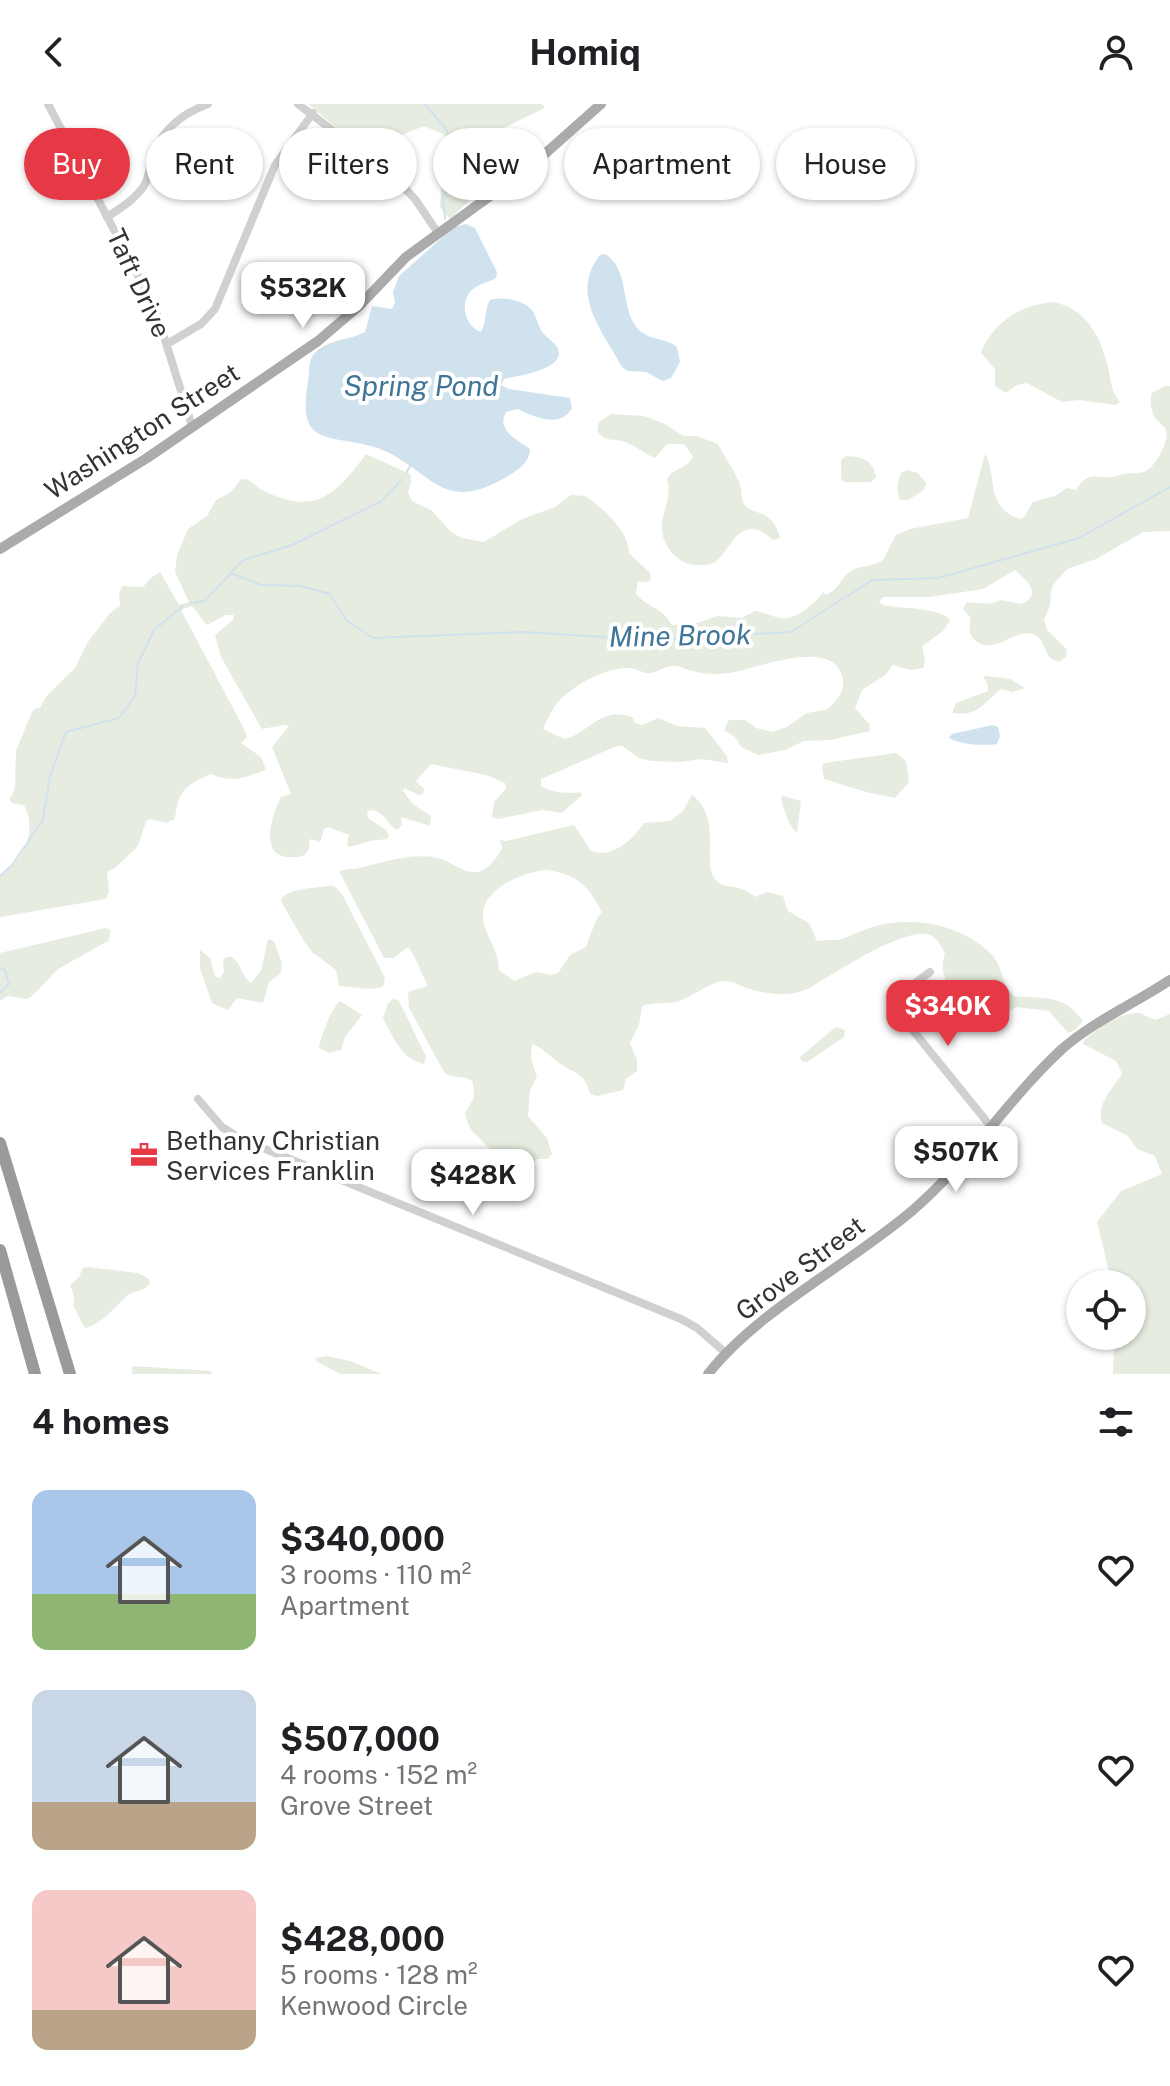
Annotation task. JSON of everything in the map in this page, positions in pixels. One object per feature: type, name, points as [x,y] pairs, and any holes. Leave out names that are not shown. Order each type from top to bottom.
[{"type":"highway","points":[[0,1143],[70,1374]]},
{"type":"highway","points":[[0,1250],[35,1374]]},
{"type":"main road","name":"Washington Street","points":[[0,549],[147,458],[327,334],[406,257],[530,167],[601,104]]},
{"type":"main road","name":"Grove Street","points":[[708,1374],[772,1315],[913,1210],[958,1168],[1062,1050],[1088,1029],[1170,980]]},
{"type":"street","name":"Taft Drive","points":[[48,104],[155,308],[192,426]]},
{"type":"street","points":[[107,217],[133,199],[144,185],[159,142],[171,127],[184,116],[208,104]]},
{"type":"street","points":[[298,104],[402,185],[438,233]]},
{"type":"street","points":[[167,344],[201,324],[215,309],[275,165],[313,113]]},
{"type":"street","points":[[930,972],[892,1000],[894,1007],[992,1128]]},
{"type":"street","points":[[198,1099],[222,1127],[241,1139],[681,1319],[697,1328],[727,1354]]},
{"type":"shaded area","points":[[308,104],[542,104],[545,108],[504,128],[337,128]]},
{"type":"shaded area","points":[[440,200],[470,200],[450,219],[440,208]]},
{"type":"shaded area","points":[[1053,302],[1073,310],[1094,331],[1120,402],[1116,405],[1078,400],[1062,402],[1027,383],[1017,385],[1006,393],[995,386],[995,369],[981,353],[986,342],[1000,324],[1019,311]]},
{"type":"shaded area","points":[[1170,386],[1170,531],[1143,532],[1096,559],[1067,569],[1058,579],[1052,588],[1044,619],[1047,630],[1067,650],[1066,657],[1059,662],[1050,658],[1037,636],[1029,633],[991,645],[984,645],[972,636],[971,618],[963,609],[967,602],[989,604],[1001,600],[1021,604],[1031,596],[1031,587],[1015,570],[983,589],[929,597],[883,597],[879,602],[883,605],[938,613],[950,620],[943,631],[922,646],[923,668],[910,670],[893,665],[885,675],[862,690],[855,708],[869,724],[870,731],[830,740],[804,741],[785,750],[758,755],[741,747],[735,737],[724,730],[729,720],[745,720],[756,728],[773,732],[787,727],[807,713],[826,710],[839,697],[843,680],[837,666],[826,659],[793,658],[720,674],[675,666],[651,673],[631,668],[619,669],[600,674],[572,690],[556,705],[543,729],[564,739],[612,715],[632,717],[635,723],[642,725],[658,718],[677,726],[705,728],[727,756],[728,763],[701,759],[651,761],[617,746],[541,779],[541,786],[545,788],[580,792],[582,795],[562,813],[542,810],[498,819],[492,817],[494,802],[506,789],[505,783],[486,775],[431,764],[416,781],[424,789],[423,794],[404,788],[403,791],[414,805],[431,816],[430,826],[401,817],[402,825],[397,830],[378,812],[370,810],[367,812],[368,818],[386,830],[387,839],[349,847],[349,835],[328,827],[324,829],[320,842],[310,839],[306,853],[295,857],[275,852],[270,836],[281,797],[291,794],[272,747],[289,726],[262,729],[221,657],[215,635],[233,620],[234,615],[226,615],[207,625],[192,606],[181,610],[243,727],[247,737],[241,743],[261,757],[266,770],[238,778],[211,774],[184,790],[175,819],[166,823],[151,819],[146,821],[138,846],[107,872],[109,892],[106,899],[0,917],[0,874],[16,862],[29,834],[30,824],[24,805],[12,803],[10,799],[15,788],[16,751],[32,712],[40,708],[46,697],[75,668],[88,642],[110,613],[120,606],[119,592],[123,586],[143,587],[160,572],[179,605],[189,602],[175,572],[177,555],[188,529],[207,516],[216,500],[231,492],[241,479],[280,498],[309,501],[333,491],[366,454],[410,474],[408,493],[412,501],[431,510],[451,532],[462,538],[484,542],[522,519],[555,507],[571,495],[585,496],[614,521],[628,544],[629,553],[650,573],[648,582],[638,581],[636,594],[663,614],[672,625],[698,623],[717,616],[741,618],[755,611],[786,618],[804,611],[823,592],[826,595],[831,592],[851,571],[883,560],[896,535],[910,529],[968,518],[985,454],[1001,507],[1020,519],[1033,502],[1055,496],[1067,488],[1076,490],[1091,477],[1144,472],[1161,454],[1166,441],[1166,430],[1151,408],[1152,393]]},
{"type":"shaded area","points":[[611,414],[644,416],[665,424],[683,436],[696,436],[718,444],[741,487],[744,504],[772,521],[780,538],[773,540],[751,529],[739,535],[713,563],[694,565],[679,559],[666,544],[663,534],[667,479],[693,457],[684,444],[667,444],[655,458],[625,442],[603,437],[597,430],[599,422]]},
{"type":"shaded area","points":[[846,456],[866,460],[876,477],[871,482],[845,482],[841,479],[841,460]]},
{"type":"shaded area","points":[[908,470],[918,473],[926,483],[924,490],[908,500],[900,500],[899,480],[901,473]]},
{"type":"shaded area","points":[[983,677],[1010,679],[1025,688],[1013,692],[1001,689],[974,711],[952,713],[956,703],[988,691]]},
{"type":"shaded area","points":[[896,753],[906,761],[909,782],[895,798],[824,779],[824,763]]},
{"type":"shaded area","points":[[692,795],[707,815],[711,871],[718,882],[755,897],[767,892],[783,896],[788,911],[809,923],[817,941],[842,939],[891,923],[937,925],[966,936],[991,954],[1014,996],[1060,1001],[1083,1021],[1068,1033],[1049,1011],[1016,1007],[987,1025],[978,1024],[947,983],[943,964],[945,954],[930,935],[905,937],[888,944],[806,990],[789,994],[772,994],[729,981],[717,982],[679,1001],[642,1006],[639,1025],[630,1043],[637,1060],[637,1071],[626,1079],[623,1090],[597,1096],[590,1094],[579,1074],[532,1044],[531,1058],[537,1077],[530,1090],[528,1116],[547,1138],[552,1154],[547,1159],[538,1159],[522,1167],[525,1177],[523,1185],[505,1180],[496,1155],[471,1130],[466,1118],[474,1097],[473,1082],[444,1072],[409,1008],[408,992],[428,986],[414,956],[408,947],[394,958],[384,958],[339,871],[424,856],[439,858],[469,871],[481,871],[491,865],[498,855],[502,848],[500,840],[574,825],[591,851],[607,852],[622,846],[644,823],[670,821],[683,811]],"holes":[[[546,870],[566,874],[580,882],[602,912],[586,947],[570,955],[558,973],[536,972],[514,981],[499,970],[483,921],[485,905],[506,883]]]},
{"type":"shaded area","points":[[783,796],[801,801],[797,833],[787,817]]},
{"type":"shaded area","points":[[334,886],[342,894],[385,978],[383,987],[339,986],[336,970],[312,952],[282,903],[281,899],[291,892]]},
{"type":"shaded area","points":[[106,928],[111,931],[108,941],[58,969],[32,996],[27,999],[8,996],[0,1001],[0,953]]},
{"type":"shaded area","points":[[268,939],[274,941],[282,963],[281,973],[269,982],[263,1003],[237,998],[228,1010],[212,1003],[200,968],[200,950],[210,958],[215,977],[220,978],[224,972],[223,959],[229,956],[237,962],[251,983],[261,971]]},
{"type":"shaded area","points":[[393,999],[398,1000],[426,1056],[424,1064],[404,1052],[383,1018]]},
{"type":"shaded area","points":[[340,1001],[362,1015],[345,1037],[341,1050],[329,1053],[319,1048],[320,1043],[330,1016]]},
{"type":"shaded area","points":[[1132,1013],[1155,1020],[1170,1014],[1170,1374],[1113,1374],[1114,1350],[1146,1350],[1146,1270],[1109,1270],[1097,1222],[1121,1191],[1162,1174],[1155,1156],[1137,1149],[1128,1136],[1102,1123],[1103,1103],[1122,1073],[1116,1061],[1083,1044],[1084,1040],[1110,1022]]},
{"type":"shaded area","points":[[836,1027],[845,1030],[844,1037],[807,1062],[802,1061],[800,1057]]},
{"type":"shaded area","points":[[87,1267],[138,1273],[149,1279],[150,1283],[128,1295],[104,1318],[87,1328],[73,1305],[75,1299],[70,1285]]},
{"type":"shaded area","points":[[326,1356],[350,1361],[382,1374],[340,1374],[316,1361],[316,1358]]},
{"type":"shaded area","points":[[132,1366],[211,1371],[212,1374],[132,1374]]},
{"type":"water","name":"Spring Pond","points":[[466,224],[475,228],[497,272],[496,278],[477,286],[468,295],[465,307],[471,325],[481,332],[490,300],[518,301],[532,310],[541,331],[556,345],[559,355],[549,366],[504,379],[501,385],[509,389],[570,398],[572,408],[554,420],[539,418],[518,409],[506,412],[506,429],[530,449],[526,462],[508,476],[484,488],[465,492],[435,484],[391,454],[371,446],[318,434],[307,417],[306,403],[310,364],[315,352],[330,343],[365,332],[372,306],[392,309],[395,302],[393,292],[399,276],[454,227]]},
{"type":"water","points":[[605,254],[613,261],[622,278],[628,310],[637,328],[646,335],[677,347],[680,362],[671,378],[663,381],[646,372],[628,371],[622,367],[599,326],[588,298],[588,284],[591,270],[600,255]]},
{"type":"water","points":[[993,725],[998,727],[1000,736],[997,744],[972,744],[949,738],[952,734]]},
{"type":"waterway","points":[[424,104],[444,126],[465,163],[443,196],[445,219]]},
{"type":"waterway","points":[[406,473],[410,466]]},
{"type":"waterway","points":[[232,571],[244,560],[292,545],[382,501],[401,480]]},
{"type":"waterway","name":"Mine Brook","points":[[191,603],[204,601],[231,573],[261,585],[300,586],[330,594],[346,620],[373,638],[524,632],[651,640],[791,632],[872,580],[938,578],[1079,538],[1170,487]]},
{"type":"waterway","name":"Mine Brook","points":[[0,876],[12,865],[43,820],[50,776],[66,732],[119,718],[135,696],[138,663],[154,630],[183,606]]},
{"type":"waterway","name":"Mine Brook","points":[[0,968],[5,970],[9,984],[0,993]]},
{"type":"place","name":"Bethany Christian Services Franklin","points":[[144,1155]]}]
